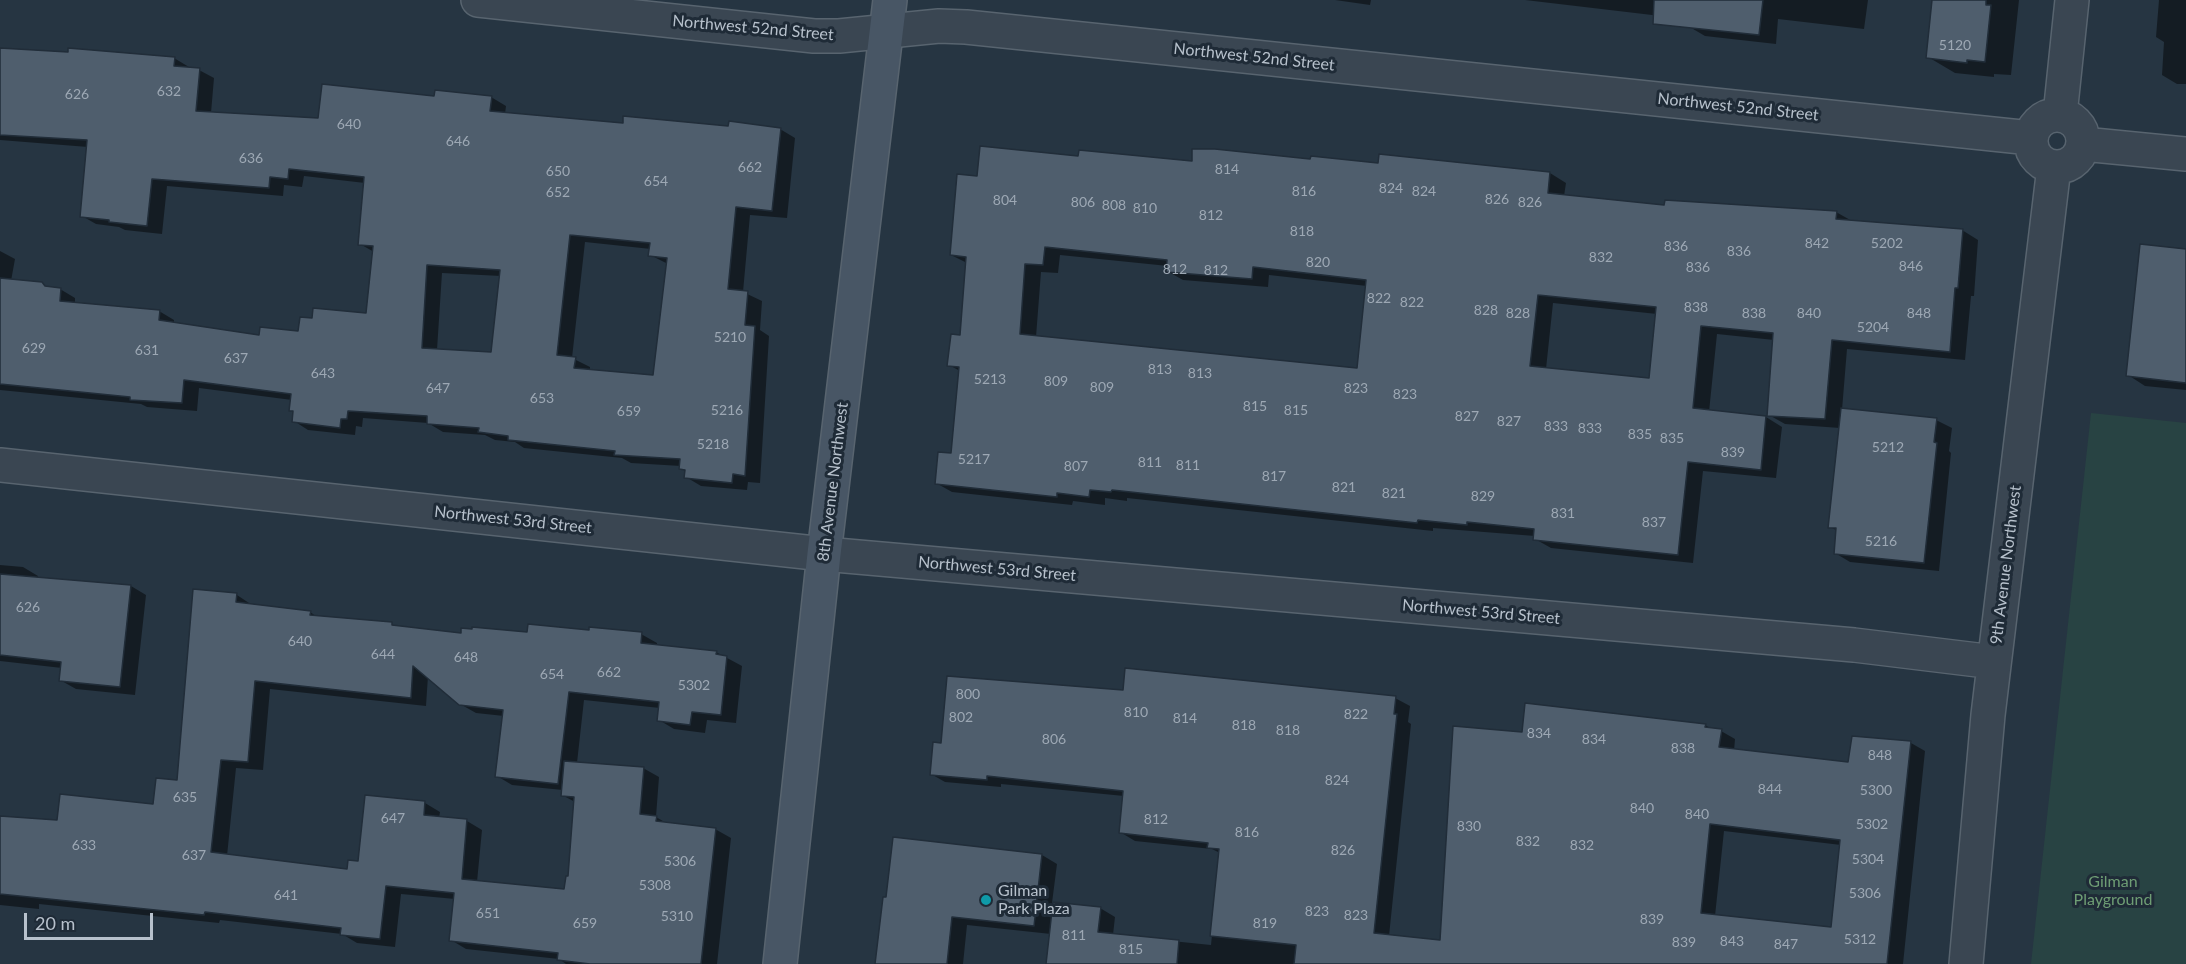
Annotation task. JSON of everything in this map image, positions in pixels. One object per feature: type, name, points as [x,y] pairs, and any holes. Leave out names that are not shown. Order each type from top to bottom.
[{"type":"main road","name":"8th Avenue Northwest","points":[[780,964],[824,554],[888,16]]},
{"type":"street","name":"Northwest 52nd Street","points":[[478,0],[814,36],[839,36],[888,16],[939,26],[2031,138]]},
{"type":"street","points":[[2060,115],[2072,0]]},
{"type":"street","points":[[2060,115],[2078,124],[2082,132],[2083,144],[2079,157],[2072,164],[2054,167],[2039,161],[2031,146],[2031,138],[2039,122],[2046,117],[2060,115]]},
{"type":"street","points":[[2083,144],[2186,154]]},
{"type":"street","name":"9th Avenue Northwest","points":[[1966,964],[1988,715],[2054,167]]},
{"type":"street","name":"Northwest 53rd Street","points":[[0,465],[824,554],[1854,645],[1994,662]]},
{"type":"green space","name":"Gilman Playground","points":[[2091,413],[2186,423],[2186,964],[2031,964]]},
{"type":"building","points":[[1654,0],[1763,0],[1759,35],[1653,24]]},
{"type":"building","points":[[1932,0],[1986,0],[1986,5],[1991,5],[1985,62],[1967,60],[1967,63],[1926,58]]},
{"type":"building","points":[[0,48],[68,52],[68,48],[175,57],[174,66],[200,68],[196,111],[318,118],[322,84],[434,96],[435,90],[492,96],[490,111],[623,123],[623,116],[728,126],[729,121],[781,128],[772,211],[736,207],[728,289],[748,291],[745,325],[755,326],[745,476],[733,474],[732,483],[684,478],[685,470],[679,469],[680,459],[614,455],[615,451],[508,440],[508,436],[478,432],[479,428],[427,424],[427,416],[348,411],[347,419],[341,419],[340,428],[292,422],[293,411],[289,411],[291,394],[184,380],[182,403],[130,400],[130,397],[0,384],[0,278],[42,282],[45,286],[61,288],[60,301],[160,310],[159,320],[259,335],[260,327],[298,331],[300,317],[312,318],[313,308],[366,313],[373,246],[358,245],[364,177],[289,169],[288,179],[270,177],[269,188],[152,179],[147,226],[109,222],[109,220],[80,217],[87,140],[0,135]],"holes":[[[570,235],[650,243],[648,256],[667,258],[653,375],[574,368],[576,357],[557,355]],[[427,265],[500,270],[491,352],[422,348]]]},
{"type":"building","points":[[980,146],[1078,156],[1079,150],[1192,161],[1192,149],[1215,149],[1310,159],[1311,156],[1378,163],[1379,154],[1550,172],[1548,193],[1664,205],[1665,200],[1837,211],[1836,219],[1963,229],[1950,352],[1832,340],[1825,419],[1767,416],[1773,333],[1701,326],[1693,408],[1766,416],[1761,470],[1688,462],[1678,555],[1533,540],[1534,529],[1467,522],[1467,525],[1418,520],[1417,523],[1112,490],[1111,492],[1090,490],[1089,497],[1057,493],[1057,497],[935,484],[938,452],[951,453],[959,367],[947,366],[951,334],[960,335],[966,257],[950,255],[957,174],[977,176]],"holes":[[[1045,247],[1167,260],[1166,272],[1252,279],[1253,267],[1366,280],[1357,368],[1020,334],[1025,264],[1043,265]],[[1538,295],[1656,307],[1649,378],[1530,366]]]},
{"type":"building","points":[[2140,244],[2186,249],[2186,383],[2126,376]]},
{"type":"building","points":[[1841,408],[1937,418],[1934,442],[1937,443],[1924,563],[1834,554],[1836,528],[1828,528]]},
{"type":"building","points":[[0,574],[131,585],[120,687],[59,681],[61,662],[0,655]]},
{"type":"building","points":[[193,589],[237,593],[236,602],[311,611],[310,615],[392,622],[392,625],[461,633],[461,628],[472,629],[472,627],[527,632],[528,624],[642,632],[641,643],[717,651],[716,654],[727,656],[721,715],[692,712],[690,725],[657,721],[659,702],[569,692],[558,784],[495,777],[503,710],[459,705],[413,666],[411,698],[255,681],[248,762],[221,760],[211,852],[347,869],[348,860],[358,861],[365,795],[425,801],[424,815],[467,819],[462,879],[564,889],[566,876],[568,876],[574,797],[561,796],[564,761],[644,767],[640,814],[657,816],[656,821],[716,828],[701,964],[590,964],[557,960],[558,953],[449,941],[454,893],[386,886],[380,939],[340,935],[341,928],[205,912],[204,915],[0,894],[0,816],[57,820],[60,794],[153,804],[156,778],[177,780]]},
{"type":"building","points":[[1125,668],[1396,696],[1394,714],[1397,714],[1374,933],[1440,940],[1453,726],[1522,732],[1525,703],[1706,724],[1705,727],[1722,729],[1719,747],[1848,762],[1852,736],[1911,741],[1887,964],[1294,964],[1296,945],[1210,936],[1219,849],[1207,848],[1208,843],[1119,833],[1123,791],[987,776],[987,780],[930,775],[933,742],[941,743],[947,676],[1123,690]],"holes":[[[1710,824],[1840,840],[1831,927],[1701,913]]]},
{"type":"building","name":"Gilman Park Plaza","points":[[893,837],[1042,854],[1034,926],[952,917],[947,964],[875,964]]},
{"type":"building","points":[[1053,902],[1101,907],[1098,932],[1179,940],[1177,964],[1046,964]]},
{"type":"place","name":"Gilman Park Plaza","points":[[986,900]]}]
